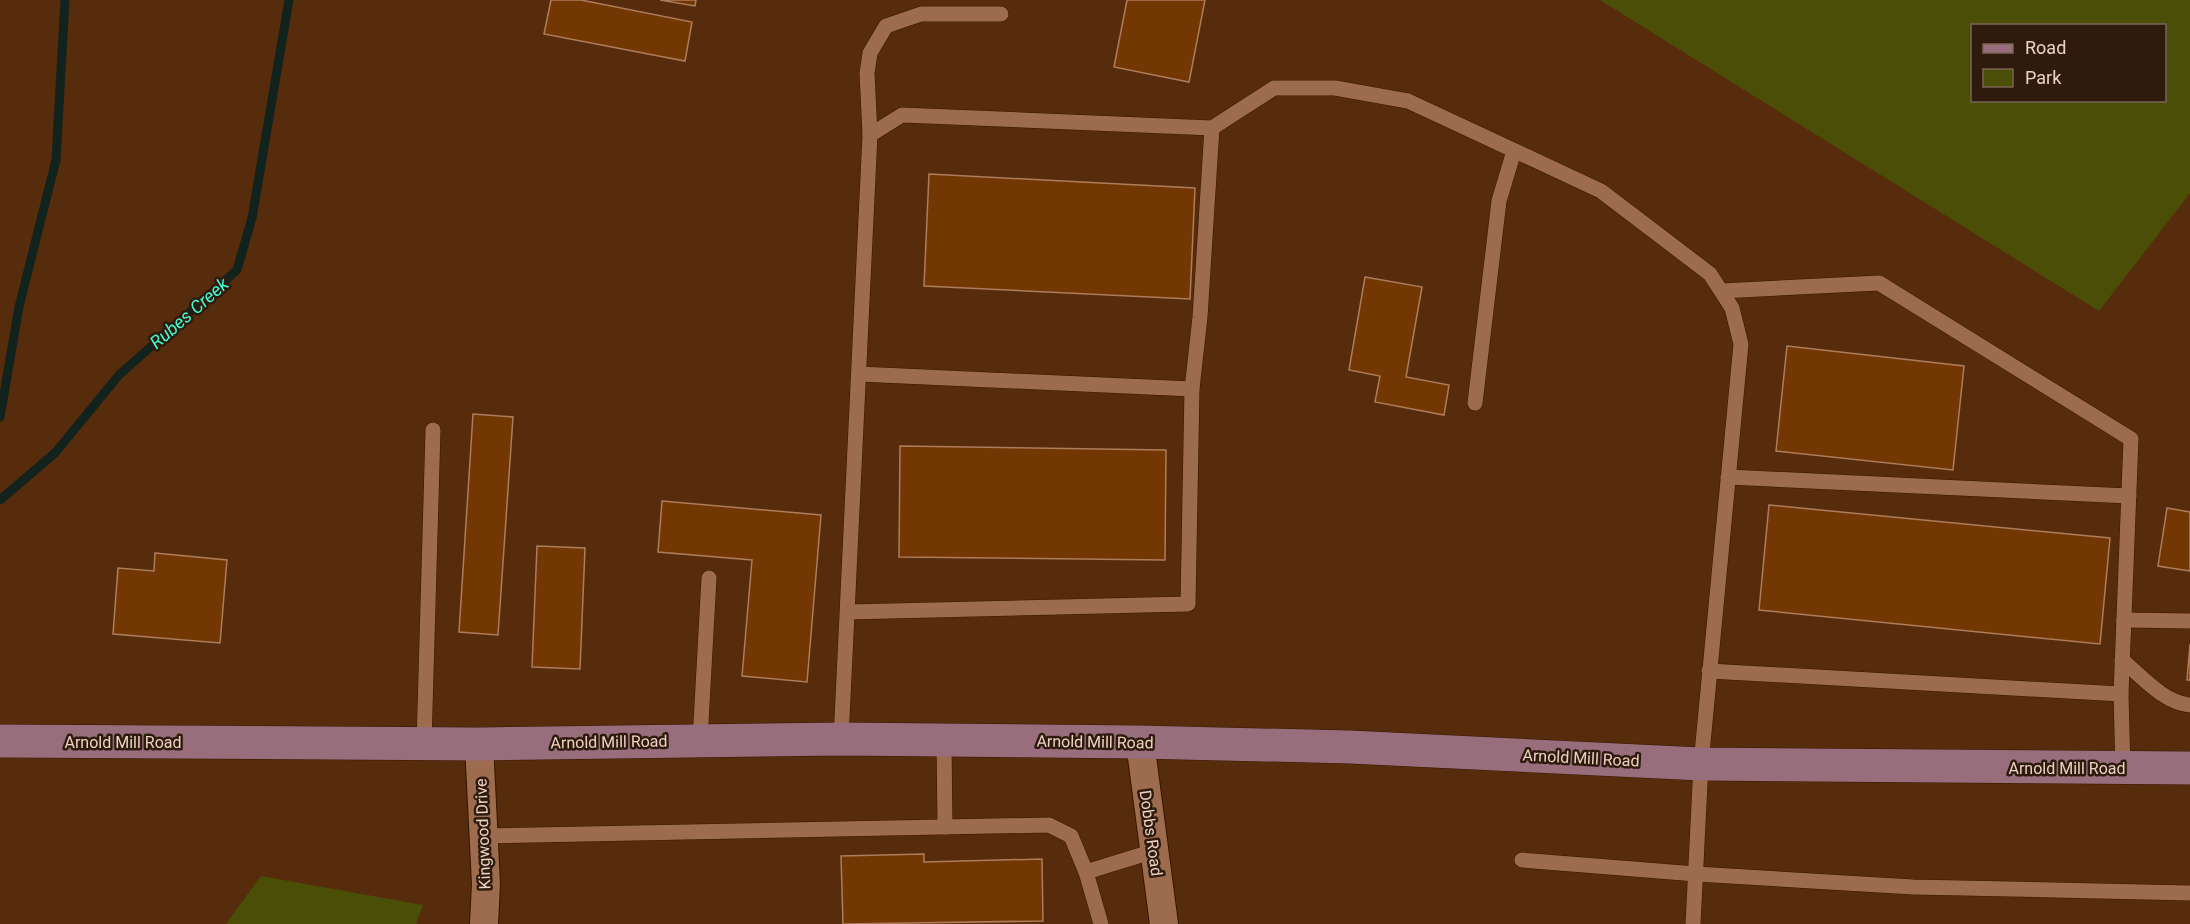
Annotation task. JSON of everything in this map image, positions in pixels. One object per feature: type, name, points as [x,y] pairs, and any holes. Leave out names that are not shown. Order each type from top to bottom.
[{"type":"main road","name":"Arnold Mill Road","points":[[0,741],[479,744],[841,739],[1140,742],[1361,748],[1701,764],[2190,768]]},
{"type":"street","name":"Dobbs Road","points":[[1140,742],[1164,924]]},
{"type":"street","name":"Kingwood Drive","points":[[479,744],[486,884],[484,924]]},
{"type":"lane","points":[[841,739],[870,135],[867,73],[870,53],[886,26],[921,14],[1001,14]]},
{"type":"lane","points":[[870,135],[902,115],[1212,128],[1274,88],[1335,88],[1408,101],[1601,191],[1710,274],[1732,308],[1742,344],[1701,764],[1693,924]]},
{"type":"lane","points":[[848,612],[1188,604],[1192,389],[1200,317],[1212,128]]},
{"type":"lane","points":[[1475,403],[1499,201],[1514,151]]},
{"type":"lane","points":[[1721,291],[1879,283],[2131,439],[2121,694],[2123,769]]},
{"type":"lane","points":[[859,374],[1192,389]]},
{"type":"lane","points":[[424,744],[433,430]]},
{"type":"lane","points":[[1728,477],[2129,496]]},
{"type":"lane","points":[[700,741],[709,578]]},
{"type":"lane","points":[[2124,621],[2190,621]]},
{"type":"lane","points":[[2122,660],[2150,684],[2179,704],[2190,705]]},
{"type":"lane","points":[[1709,671],[2121,694]]},
{"type":"lane","points":[[944,740],[945,827]]},
{"type":"lane","points":[[484,836],[1049,825],[1071,836],[1086,872],[1101,924]]},
{"type":"lane","points":[[1086,872],[1154,851]]},
{"type":"lane","points":[[1522,860],[1696,874],[1913,887],[2190,893]]},
{"type":"green space","points":[[1600,0],[2190,0],[2190,193],[2099,311]]},
{"type":"green space","points":[[261,876],[423,905],[416,924],[226,924]]},
{"type":"building","points":[[551,0],[581,0],[692,22],[685,61],[544,34]]},
{"type":"building","points":[[660,0],[696,0],[695,6]]},
{"type":"building","points":[[1127,0],[1205,0],[1189,82],[1114,67]]},
{"type":"building","points":[[929,174],[1195,188],[1190,299],[924,286]]},
{"type":"building","points":[[1365,277],[1422,287],[1406,377],[1449,385],[1444,415],[1375,402],[1380,376],[1349,370]]},
{"type":"building","points":[[1787,346],[1964,366],[1953,470],[1776,451]]},
{"type":"building","points":[[473,414],[513,417],[498,635],[459,632]]},
{"type":"building","points":[[900,446],[1166,450],[1165,560],[899,557]]},
{"type":"building","points":[[662,501],[821,515],[807,682],[742,676],[752,560],[658,552]]},
{"type":"building","points":[[1769,505],[2110,538],[2100,644],[1759,610]]},
{"type":"building","points":[[2167,508],[2190,512],[2190,571],[2158,566]]},
{"type":"building","points":[[537,546],[585,548],[580,669],[532,667]]},
{"type":"building","points":[[155,553],[227,560],[220,643],[113,634],[118,568],[154,571]]},
{"type":"building","points":[[2190,644],[2190,680],[2187,680]]},
{"type":"building","points":[[924,854],[924,862],[1042,859],[1043,921],[843,924],[841,856]]},
{"type":"waterway","points":[[0,417],[19,307],[56,160],[65,0]]},
{"type":"waterway","name":"Rubes Creek","points":[[0,500],[55,453],[119,375],[237,270],[252,218],[289,0]]}]
